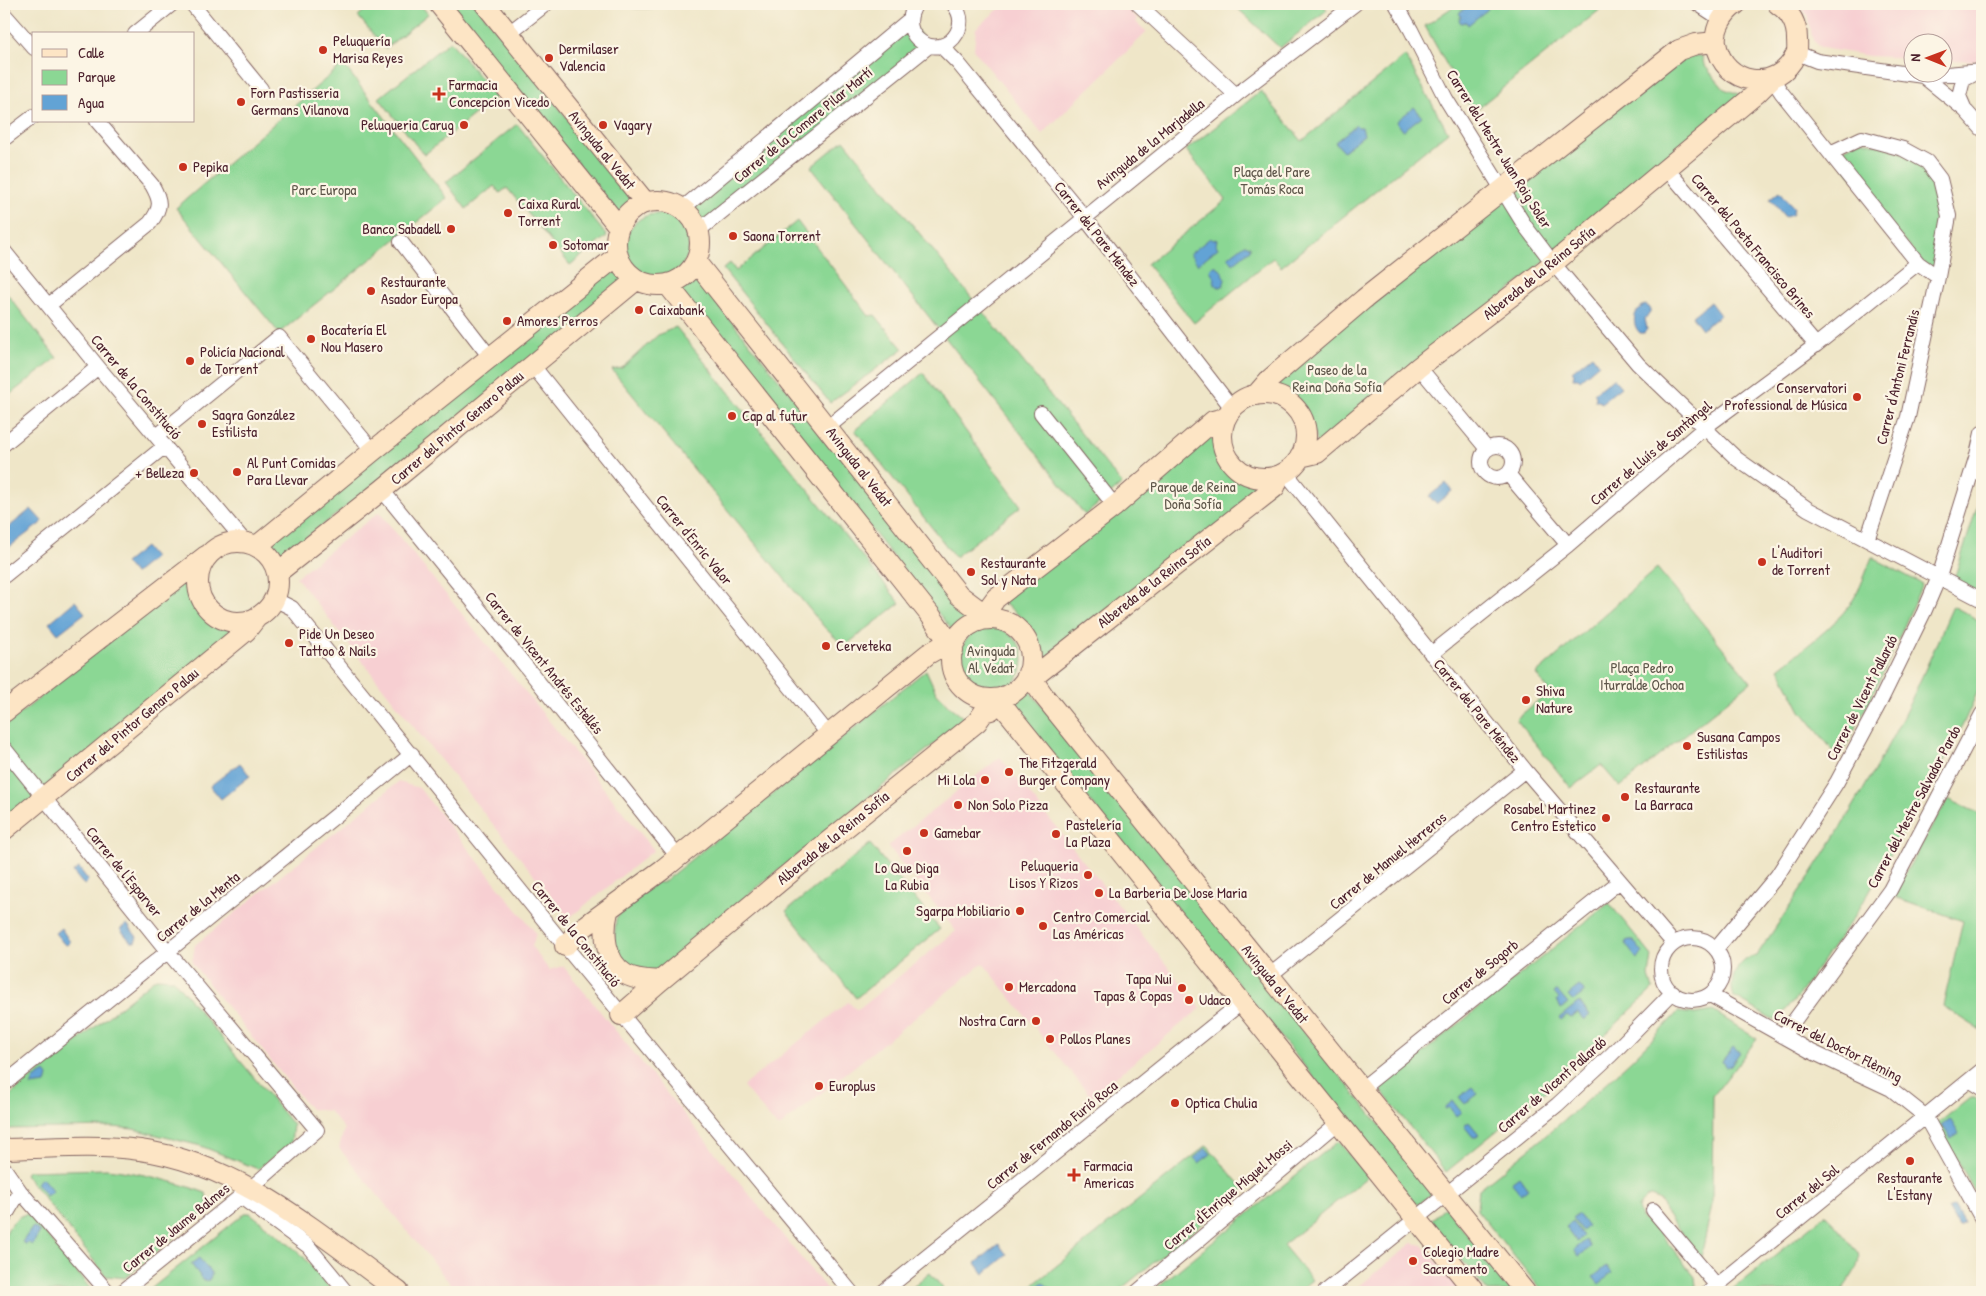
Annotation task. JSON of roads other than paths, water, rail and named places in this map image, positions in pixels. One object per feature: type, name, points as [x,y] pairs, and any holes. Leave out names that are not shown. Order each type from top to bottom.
[{"type":"street","points":[[137,32],[169,4]]},
{"type":"street","points":[[192,4],[260,89]]},
{"type":"street","points":[[439,4],[619,227]]},
{"type":"street","name":"Avinguda al Vedat","points":[[485,4],[644,202]]},
{"type":"street","points":[[509,34],[546,4]]},
{"type":"street","points":[[953,4],[958,11],[960,21],[959,30],[955,36],[958,63]]},
{"type":"street","points":[[1138,4],[1236,95]]},
{"type":"street","name":"Avinguda de la Marjadella","points":[[828,427],[1236,95],[1355,4]]},
{"type":"street","name":"Carrer del Mestre Juan Roig Soler","points":[[1396,4],[1446,98],[1525,226],[1553,263],[1638,364],[1737,459],[1808,509],[1982,600]]},
{"type":"street","points":[[1698,4],[1721,19]]},
{"type":"street","points":[[1736,4],[1721,19],[1716,42],[1722,61],[1731,71],[1744,78],[1758,81],[1772,78],[1781,92],[1918,263],[1938,277]]},
{"type":"street","points":[[1778,4],[1786,10],[1797,28],[1797,53],[1817,61],[1904,73]]},
{"type":"street","name":"Carrer de la Comare Pilar Martí","points":[[683,208],[911,10]]},
{"type":"street","name":"Carrer del Pare Méndez","points":[[911,10],[912,33],[917,40],[935,46],[958,63],[1085,218],[1228,413]]},
{"type":"street","points":[[4,14],[32,46]]},
{"type":"street","name":"Carrer de la Comare Pilar Martí","points":[[698,230],[935,46],[949,42],[955,36]]},
{"type":"street","points":[[1256,395],[1269,380],[1364,299],[1679,50],[1696,44],[1716,42]]},
{"type":"street","name":"Albereda de la Reina Sofía","points":[[1300,457],[1317,454],[1419,368],[1553,263],[1757,93],[1772,78],[1784,71],[1797,53]]},
{"type":"street","points":[[1954,73],[1981,71]]},
{"type":"street","points":[[1965,110],[1959,96],[1962,80],[1981,71]]},
{"type":"street","points":[[1930,82],[1981,125]]},
{"type":"street","points":[[4,139],[32,118]]},
{"type":"street","points":[[49,305],[150,223],[157,213],[158,196],[152,185],[98,122]]},
{"type":"street","name":"Carrer d'Antoni Ferrandis","points":[[1830,153],[1862,138],[1903,148],[1926,162],[1940,179],[1949,216],[1908,417],[1867,540]]},
{"type":"street","name":"Carrer del Poeta Francisco Brines","points":[[1666,168],[1816,345]]},
{"type":"street","points":[[663,200],[683,208],[692,217],[698,230],[700,247],[696,262],[681,279],[668,285],[650,285],[636,280],[624,269],[617,256],[615,236],[619,227],[631,209],[644,202],[663,200]]},
{"type":"street","points":[[401,242],[490,357]]},
{"type":"street","name":"Carrer de la Constitució","points":[[4,251],[98,367],[252,544]]},
{"type":"street","points":[[252,544],[373,451],[617,256]]},
{"type":"street","name":"Avinguda al Vedat","points":[[696,262],[959,595],[984,618]]},
{"type":"street","name":"Carrer de Lluís de Santàngel","points":[[1431,654],[1568,545],[1704,428],[1816,345],[1918,263]]},
{"type":"street","name":"Carrer del Pintor Genaro Palau","points":[[277,573],[382,490],[636,280]]},
{"type":"street","points":[[668,285],[953,644],[952,662],[954,674],[961,684],[976,695],[999,699],[1017,690],[1027,678],[1031,661],[1029,648],[1024,636],[1015,627],[1004,621],[984,618]]},
{"type":"street","points":[[4,576],[279,338],[373,451]]},
{"type":"street","name":"Carrer d'Enric Valor","points":[[533,366],[830,735]]},
{"type":"street","points":[[4,444],[98,367]]},
{"type":"street","points":[[1419,368],[1487,450]]},
{"type":"street","points":[[564,946],[580,930],[678,857],[928,654],[953,644],[964,629],[984,618],[996,598],[1115,506],[1213,421],[1228,413],[1244,398],[1273,394],[1286,400],[1297,410],[1304,423],[1306,438],[1296,465],[1283,474],[1270,479],[1257,479],[1244,475],[1234,467],[1226,456],[1222,444],[1221,431],[1228,413]]},
{"type":"street","points":[[1041,412],[1115,506]]},
{"type":"street","name":"Carrer de Vicent Pallardó","points":[[1716,949],[1777,876],[1837,782],[1883,696],[1939,577],[1977,455],[1982,433]]},
{"type":"street","points":[[1494,446],[1503,447],[1510,452],[1513,459],[1512,468],[1508,474],[1500,478],[1492,477],[1485,472],[1481,465],[1482,456],[1487,450],[1494,446]]},
{"type":"street","name":"Albereda de la Reina Sofía","points":[[1027,678],[1274,487],[1283,474]]},
{"type":"street","name":"Carrer del Pare Méndez","points":[[1283,474],[1525,770],[1674,944]]},
{"type":"street","points":[[1508,474],[1568,545]]},
{"type":"street","name":"Carrer de Vicent Andrés Estellés","points":[[382,490],[534,676],[678,857]]},
{"type":"street","points":[[4,712],[220,545],[234,542],[252,544],[270,558],[277,573],[274,599],[268,609],[257,617],[240,622],[226,621],[212,614],[202,602],[198,589],[199,570],[206,556]]},
{"type":"street","name":"Carrer de la Constitució","points":[[274,599],[292,608],[412,754],[564,946],[851,1292]]},
{"type":"street","name":"Carrer del Pintor Genaro Palau","points":[[4,830],[246,631],[257,617]]},
{"type":"street","name":"Avinguda al Vedat","points":[[1027,678],[1525,1292]]},
{"type":"street","points":[[999,699],[1241,1003],[1475,1292]]},
{"type":"street","name":"Albereda de la Reina Sofía","points":[[621,1015],[660,981],[978,722],[984,712],[991,710],[999,699]]},
{"type":"street","name":"Carrer del Mestre Salvador Pardo","points":[[1783,1036],[1890,890],[1982,714]]},
{"type":"street","name":"Carrer de l'Esparver","points":[[4,748],[168,952],[317,1130]]},
{"type":"street","name":"Carrer de la Menta","points":[[4,1084],[412,754]]},
{"type":"street","name":"Carrer de Manuel Herreros","points":[[1269,976],[1525,770]]},
{"type":"street","name":"Carrer de Sogorb","points":[[1361,1089],[1620,881]]},
{"type":"street","points":[[608,911],[604,934],[606,947],[611,958],[625,974],[660,981]]},
{"type":"street","points":[[1687,938],[1698,938],[1708,942],[1716,949],[1721,956],[1724,966],[1721,982],[1710,995],[1691,1000],[1680,998],[1663,979],[1661,968],[1666,952],[1674,944],[1687,938]]},
{"type":"street","name":"Carrer de Vicent Pallardó","points":[[1326,1292],[1557,1105],[1611,1055],[1673,992]]},
{"type":"street","name":"Carrer del Doctor Flèming","points":[[1710,995],[1810,1051],[1891,1089],[1925,1116],[1982,1219]]},
{"type":"street","name":"Carrer de Fernando Furió Roca","points":[[883,1292],[1241,1003]]},
{"type":"street","name":"Carrer del Sol","points":[[1713,1289],[1925,1116],[1977,1084],[1982,1070]]},
{"type":"street","name":"Carrer d'Enrique Miquel Mossi","points":[[1137,1292],[1339,1122]]},
{"type":"street","name":"Carrer de Jaume Balmes","points":[[122,1292],[246,1193],[317,1130]]},
{"type":"street","points":[[4,1149],[95,1147],[140,1150],[194,1163],[246,1193],[304,1221],[399,1292]]},
{"type":"street","points":[[4,1168],[20,1191],[108,1292]]},
{"type":"street","points":[[4,1218],[20,1191]]},
{"type":"street","points":[[246,1193],[308,1246],[346,1292]]},
{"type":"street","points":[[1653,1210],[1713,1289]]},
{"type":"water","points":[[1471,4],[1485,4],[1488,9],[1468,25],[1466,22],[1461,23],[1459,13]]},
{"type":"water","points":[[1414,107],[1422,116],[1404,130],[1399,127],[1397,121]]},
{"type":"water","points":[[1356,125],[1362,127],[1364,135],[1343,151],[1335,142]]},
{"type":"water","points":[[1780,191],[1794,209],[1792,215],[1785,217],[1770,199]]},
{"type":"water","points":[[1210,238],[1212,240],[1217,239],[1216,245],[1218,248],[1198,264],[1190,254]]},
{"type":"water","points":[[1245,244],[1250,246],[1250,250],[1233,264],[1228,257]]},
{"type":"water","points":[[1213,266],[1217,266],[1223,273],[1225,280],[1223,286],[1219,287],[1214,284],[1214,277],[1210,270]]},
{"type":"water","points":[[1710,302],[1720,315],[1702,329],[1692,316]]},
{"type":"water","points":[[1645,305],[1651,310],[1645,319],[1647,329],[1644,333],[1640,333],[1634,322],[1638,310]]},
{"type":"water","points":[[1592,355],[1599,364],[1580,380],[1573,378],[1574,373],[1572,371]]},
{"type":"water","points":[[1613,378],[1621,387],[1601,403],[1595,401],[1596,396],[1594,393]]},
{"type":"water","points":[[1446,483],[1452,491],[1436,504],[1429,496]]},
{"type":"water","points":[[31,509],[42,521],[41,523],[4,551],[4,531]]},
{"type":"water","points":[[145,547],[154,558],[134,574],[125,563]]},
{"type":"water","points":[[75,601],[85,613],[58,634],[49,623]]},
{"type":"water","points":[[240,763],[250,776],[221,799],[210,786]]},
{"type":"water","points":[[79,868],[88,880],[85,885],[73,872]]},
{"type":"water","points":[[127,924],[137,937],[135,942],[131,942],[120,929]]},
{"type":"water","points":[[61,928],[70,942],[67,945],[55,933]]},
{"type":"water","points":[[1633,940],[1643,953],[1637,959],[1626,945],[1626,941]]},
{"type":"water","points":[[1579,986],[1583,989],[1584,993],[1573,1001],[1568,995]]},
{"type":"water","points":[[1557,991],[1568,1004],[1561,1009],[1557,1000],[1559,999],[1554,993]]},
{"type":"water","points":[[1579,1002],[1590,1015],[1584,1020],[1578,1013],[1571,1018],[1567,1015],[1561,1020],[1559,1018]]},
{"type":"water","points":[[1733,1047],[1740,1052],[1730,1066],[1725,1067],[1722,1061]]},
{"type":"water","points":[[45,1072],[48,1076],[46,1084],[31,1086],[34,1079]]},
{"type":"water","points":[[1472,1087],[1478,1094],[1465,1104],[1459,1097]]},
{"type":"water","points":[[1453,1101],[1461,1112],[1456,1116],[1449,1107],[1444,1108]]},
{"type":"water","points":[[1950,1119],[1959,1134],[1951,1139],[1942,1125]]},
{"type":"water","points":[[1469,1122],[1479,1134],[1478,1137],[1473,1137],[1464,1126]]},
{"type":"water","points":[[1206,1148],[1211,1154],[1199,1163],[1194,1158]]},
{"type":"water","points":[[1519,1176],[1528,1188],[1521,1194],[1511,1182]]},
{"type":"water","points":[[42,1178],[53,1191],[46,1196],[36,1183]]},
{"type":"water","points":[[1954,1206],[1964,1223],[1958,1226],[1948,1209]]},
{"type":"water","points":[[1578,1214],[1588,1226],[1582,1231],[1572,1219]]},
{"type":"water","points":[[1572,1222],[1583,1236],[1577,1242],[1566,1227]]},
{"type":"water","points":[[33,1227],[40,1232],[32,1245],[28,1242],[26,1244],[22,1242]]},
{"type":"water","points":[[1586,1240],[1591,1247],[1579,1256],[1574,1250]]},
{"type":"water","points":[[999,1244],[1007,1255],[984,1274],[976,1263]]},
{"type":"water","points":[[199,1258],[212,1274],[209,1280],[204,1281],[191,1264]]},
{"type":"water","points":[[1607,1266],[1612,1273],[1599,1284],[1593,1277]]},
{"type":"water","points":[[1043,1282],[1050,1289],[1046,1292],[1030,1292]]},
{"type":"place","name":"Peluquería Marisa Reyes","points":[[323,50]]},
{"type":"place","name":"Dermilaser Valencia","points":[[549,58]]},
{"type":"place","name":"Farmacia Concepcion Vicedo","points":[[439,94]]},
{"type":"place","name":"Forn Pastisseria Germans Vilanova","points":[[241,102]]},
{"type":"place","name":"Peluqueria Carug","points":[[464,125]]},
{"type":"place","name":"Vagary","points":[[603,125]]},
{"type":"place","name":"Pepika","points":[[183,167]]},
{"type":"place","name":"Caixa Rural Torrent","points":[[508,213]]},
{"type":"place","name":"Banco Sabadell","points":[[451,229]]},
{"type":"place","name":"Saona Torrent","points":[[733,236]]},
{"type":"place","name":"Sotomar","points":[[553,245]]},
{"type":"place","name":"Restaurante Asador Europa","points":[[371,291]]},
{"type":"place","name":"Caixabank","points":[[639,310]]},
{"type":"place","name":"Amores Perros","points":[[507,321]]},
{"type":"place","name":"Bocatería El Nou Masero","points":[[311,339]]},
{"type":"place","name":"Policía Nacional de Torrent","points":[[190,361]]},
{"type":"place","name":"Conservatori Professional de Música","points":[[1857,397]]},
{"type":"place","name":"Cap al futur","points":[[732,416]]},
{"type":"place","name":"Sagra González Estilista","points":[[202,424]]},
{"type":"place","name":"Al Punt Comidas Para Llevar","points":[[237,472]]},
{"type":"place","name":"+ Belleza","points":[[194,473]]},
{"type":"place","name":"L'Auditori de Torrent","points":[[1762,562]]},
{"type":"place","name":"Restaurante Sol y Nata","points":[[971,572]]},
{"type":"place","name":"Pide Un Deseo Tattoo & Nails","points":[[289,643]]},
{"type":"place","name":"Cerveteka","points":[[826,646]]},
{"type":"place","name":"Shiva Nature","points":[[1526,700]]},
{"type":"place","name":"Susana Campos Estilistas","points":[[1687,746]]},
{"type":"place","name":"The Fitzgerald Burger Company","points":[[1009,772]]},
{"type":"place","name":"Mi Lola","points":[[985,780]]},
{"type":"place","name":"Restaurante La Barraca","points":[[1625,797]]},
{"type":"place","name":"Non Solo Pizza","points":[[958,805]]},
{"type":"place","name":"Rosabel Martinez Centro Estetico","points":[[1606,818]]},
{"type":"place","name":"Gamebar","points":[[924,833]]},
{"type":"place","name":"Pastelería La Plaza","points":[[1056,834]]},
{"type":"place","name":"Lo Que Diga La Rubia","points":[[907,851]]},
{"type":"place","name":"Peluqueria Lisos Y Rizos","points":[[1088,875]]},
{"type":"place","name":"La Barberia De Jose Maria","points":[[1099,893]]},
{"type":"place","name":"Sgarpa Mobiliario","points":[[1020,911]]},
{"type":"place","name":"Centro Comercial Las Américas","points":[[1043,926]]},
{"type":"place","name":"Mercadona","points":[[1009,987]]},
{"type":"place","name":"Tapa Nui Tapas & Copas","points":[[1182,988]]},
{"type":"place","name":"Udaco","points":[[1189,1000]]},
{"type":"place","name":"Nostra Carn","points":[[1036,1021]]},
{"type":"place","name":"Pollos Planes","points":[[1050,1039]]},
{"type":"place","name":"Europlus","points":[[819,1086]]},
{"type":"place","name":"Optica Chulia","points":[[1175,1103]]},
{"type":"place","name":"Restaurante L'Estany","points":[[1910,1161]]},
{"type":"place","name":"Farmacia Americas","points":[[1074,1175]]},
{"type":"place","name":"Colegio Madre Sacramento","points":[[1413,1261]]},
{"type":"park label","name":"Plaça del Pare Tomás Roca","points":[[1272,180]]},
{"type":"park label","name":"Parc Europa","points":[[324,190]]},
{"type":"park label","name":"Paseo de la Reina Doña Sofía","points":[[1337,378]]},
{"type":"park label","name":"Parque de Reina Doña Sofía","points":[[1193,496]]},
{"type":"park label","name":"Avinguda Al Vedat","points":[[991,660]]},
{"type":"park label","name":"Plaça Pedro Iturralde Ochoa","points":[[1642,676]]}]
